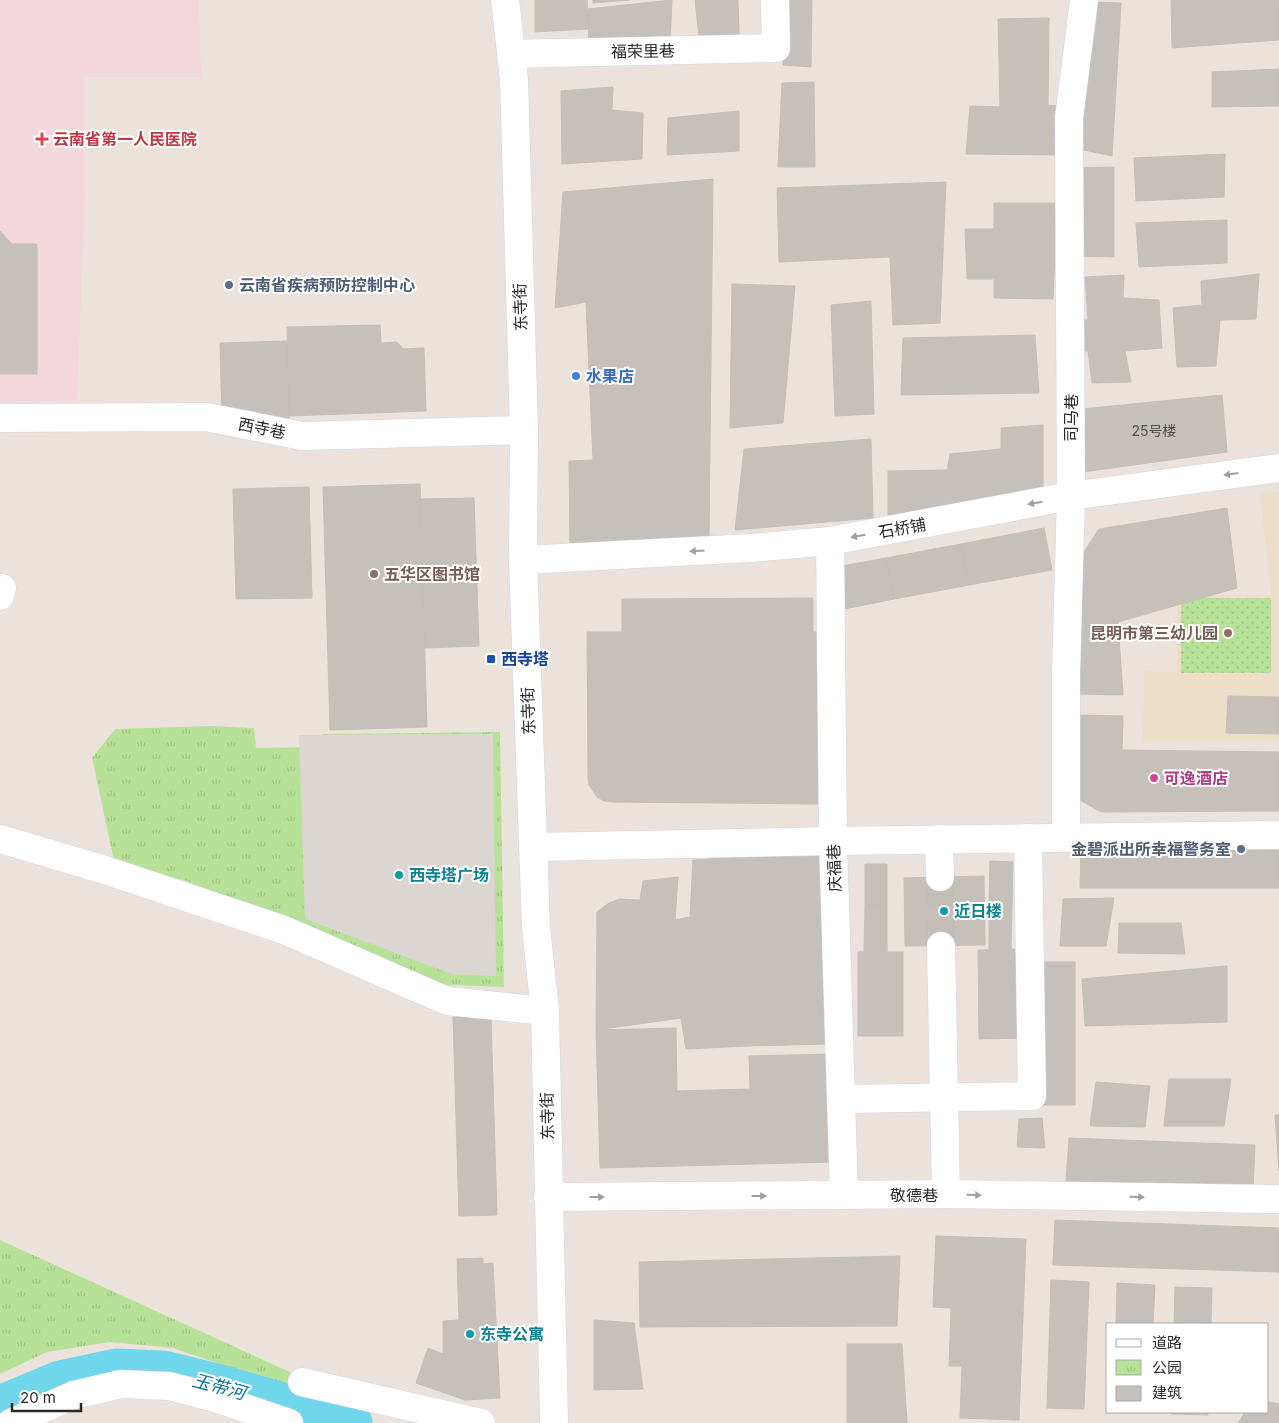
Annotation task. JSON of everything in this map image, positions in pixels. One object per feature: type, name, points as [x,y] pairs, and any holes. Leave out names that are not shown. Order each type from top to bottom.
[{"type":"street","name":"东寺街","points":[[505,0],[514,89],[524,430],[523,560],[536,928],[545,1011],[554,1423]]},
{"type":"street","name":"福荣里巷","points":[[511,54],[776,48],[775,0]]},
{"type":"street","name":"司马巷","points":[[1066,837],[1066,674],[1072,496],[1069,118],[1084,0]]},
{"type":"street","name":"西寺巷","points":[[0,418],[206,417],[302,436],[524,430]]},
{"type":"street","name":"石桥铺","points":[[523,560],[751,548],[830,541],[1072,496],[1279,468]]},
{"type":"street","name":"庆福巷","points":[[830,541],[833,841],[844,1195]]},
{"type":"street","points":[[533,846],[1279,835]]},
{"type":"street","points":[[841,1099],[1032,1096],[1028,838]]},
{"type":"street","points":[[0,839],[105,870],[284,930],[447,1001],[545,1011]]},
{"type":"street","points":[[938,839],[940,877]]},
{"type":"street","points":[[941,946],[946,1194]]},
{"type":"street","name":"敬德巷","points":[[548,1197],[946,1194],[1279,1199]]},
{"type":"street","points":[[302,1382],[481,1423]]},
{"type":"street","points":[[10,1423],[74,1394],[121,1384],[169,1386],[215,1398],[289,1423]]},
{"type":"shaded area","name":"云南省第一人民医院","points":[[0,0],[199,0],[201,77],[84,77],[85,201],[77,401],[0,402]]},
{"type":"shaded area","name":"昆明市第三幼儿园","points":[[1279,491],[1279,740],[1143,740],[1144,671],[1176,672],[1177,595],[1271,594],[1260,493]]},
{"type":"shaded area","name":"西寺塔广场","points":[[493,734],[496,976],[451,974],[305,919],[299,735]]},
{"type":"green space","points":[[1181,598],[1271,598],[1271,673],[1181,673]]},
{"type":"green space","points":[[210,726],[254,728],[256,748],[322,747],[322,734],[500,732],[504,987],[429,984],[186,881],[114,861],[92,758],[115,729]]},
{"type":"green space","points":[[0,1240],[336,1393],[331,1402],[173,1348],[110,1342],[47,1352],[0,1374]]},
{"type":"building","points":[[535,0],[587,0],[589,29],[535,32]]},
{"type":"building","points":[[593,0],[630,0],[593,3]]},
{"type":"building","points":[[672,0],[670,43],[589,46],[588,9]]},
{"type":"building","points":[[695,0],[738,0],[739,34],[699,37]]},
{"type":"building","points":[[781,0],[812,0],[811,67],[783,65]]},
{"type":"building","points":[[1171,0],[1279,0],[1279,40],[1172,48]]},
{"type":"building","points":[[1089,2],[1121,3],[1112,156],[1079,149]]},
{"type":"building","points":[[1049,18],[1048,106],[1060,105],[1062,155],[966,154],[970,106],[1000,107],[998,19]]},
{"type":"building","points":[[1279,69],[1279,106],[1212,107],[1212,72]]},
{"type":"building","points":[[814,82],[815,167],[778,167],[782,83]]},
{"type":"building","points":[[613,87],[612,110],[643,113],[642,159],[562,164],[561,91]]},
{"type":"building","points":[[739,111],[739,151],[667,155],[668,118]]},
{"type":"building","points":[[1225,154],[1224,197],[1136,201],[1134,158]]},
{"type":"building","points":[[1114,167],[1114,257],[1078,256],[1079,168]]},
{"type":"building","points":[[713,179],[709,539],[570,549],[569,461],[593,460],[586,302],[555,308],[563,192]]},
{"type":"building","points":[[946,182],[940,323],[893,325],[890,257],[779,262],[777,188]]},
{"type":"building","points":[[994,203],[1057,203],[1053,299],[994,298],[994,279],[967,279],[965,229],[994,229]]},
{"type":"building","points":[[1227,220],[1227,263],[1139,267],[1136,223]]},
{"type":"building","points":[[0,231],[12,244],[37,244],[37,374],[0,374]]},
{"type":"building","points":[[1259,274],[1256,319],[1220,320],[1216,366],[1177,367],[1173,308],[1202,305],[1201,281]]},
{"type":"building","points":[[1124,275],[1123,298],[1159,300],[1162,348],[1125,351],[1131,382],[1092,383],[1088,351],[1075,351],[1074,320],[1088,320],[1085,277]]},
{"type":"building","points":[[732,284],[795,286],[783,423],[730,428]]},
{"type":"building","points":[[871,301],[874,414],[835,416],[831,305]]},
{"type":"building","points":[[380,325],[381,343],[397,342],[403,349],[424,348],[426,411],[289,416],[287,327]]},
{"type":"building","points":[[1035,335],[1039,393],[901,395],[903,338]]},
{"type":"building","points":[[287,341],[289,419],[222,420],[220,343]]},
{"type":"building","points":[[1222,395],[1227,452],[1083,472],[1082,409]]},
{"type":"building","points":[[1043,425],[1043,490],[888,521],[888,471],[947,470],[950,454],[1001,449],[1001,428]]},
{"type":"building","points":[[871,439],[873,518],[735,530],[744,449]]},
{"type":"building","name":"五华区图书馆","points":[[420,484],[427,727],[330,730],[323,487]]},
{"type":"building","points":[[309,487],[312,598],[236,599],[233,489]]},
{"type":"building","points":[[474,498],[479,646],[425,648],[420,499]]},
{"type":"building","points":[[1227,508],[1237,588],[1118,622],[1123,695],[1077,694],[1077,563],[1099,529]]},
{"type":"building","points":[[1044,528],[1052,570],[969,585],[961,544]]},
{"type":"building","points":[[961,544],[969,585],[894,599],[886,558]]},
{"type":"building","points":[[886,558],[894,599],[844,609],[837,567]]},
{"type":"building","points":[[813,598],[813,672],[622,672],[622,599]]},
{"type":"building","points":[[587,632],[818,632],[818,804],[613,802],[604,801],[597,797],[589,785],[588,778]]},
{"type":"building","points":[[1228,696],[1279,697],[1279,734],[1226,733]]},
{"type":"building","points":[[1075,715],[1123,716],[1122,750],[1279,752],[1279,811],[1101,812],[1066,792]]},
{"type":"building","points":[[821,847],[826,1044],[686,1049],[681,1018],[596,1030],[597,912],[609,903],[620,899],[640,900],[643,881],[678,877],[675,920],[690,917],[693,860],[783,854]]},
{"type":"building","points":[[1081,850],[1279,850],[1279,888],[1080,888]]},
{"type":"building","points":[[990,861],[1013,862],[1012,904],[989,903]]},
{"type":"building","points":[[865,864],[887,864],[887,906],[865,905]]},
{"type":"building","name":"近日楼","points":[[984,876],[985,945],[905,946],[904,878]]},
{"type":"building","points":[[1114,898],[1106,946],[1060,946],[1063,899]]},
{"type":"building","points":[[989,903],[1012,904],[1011,949],[989,950]]},
{"type":"building","points":[[865,905],[887,906],[887,952],[864,952]]},
{"type":"building","points":[[1119,923],[1181,923],[1185,954],[1118,953]]},
{"type":"building","points":[[1023,949],[1024,1038],[979,1039],[978,950]]},
{"type":"building","points":[[858,952],[903,952],[903,1036],[858,1036]]},
{"type":"building","points":[[1038,962],[1075,962],[1075,1105],[1038,1105]]},
{"type":"building","points":[[1227,966],[1227,1022],[1085,1026],[1082,979]]},
{"type":"building","points":[[491,1016],[497,1215],[459,1216],[453,1017]]},
{"type":"building","points":[[676,1028],[677,1091],[750,1089],[749,1056],[831,1054],[834,1162],[600,1168],[596,1030]]},
{"type":"building","points":[[1169,1079],[1231,1079],[1224,1126],[1164,1126]]},
{"type":"building","points":[[1096,1082],[1150,1086],[1145,1127],[1090,1126]]},
{"type":"building","points":[[1275,1115],[1279,1115],[1279,1171]]},
{"type":"building","points":[[1042,1118],[1045,1148],[1017,1147],[1019,1119]]},
{"type":"building","points":[[1069,1138],[1255,1145],[1253,1190],[1066,1182]]},
{"type":"building","points":[[1055,1220],[1279,1228],[1279,1272],[1053,1265]]},
{"type":"building","points":[[936,1236],[1026,1239],[1019,1420],[960,1418],[962,1366],[949,1366],[951,1308],[933,1307]]},
{"type":"building","points":[[900,1256],[897,1326],[640,1327],[639,1262]]},
{"type":"building","name":"东寺公寓","points":[[483,1258],[483,1264],[493,1263],[500,1398],[465,1400],[416,1383],[428,1348],[443,1354],[443,1321],[459,1320],[457,1259]]},
{"type":"building","points":[[1051,1280],[1089,1282],[1084,1409],[1047,1408]]},
{"type":"building","points":[[1117,1283],[1155,1285],[1153,1323],[1116,1323]]},
{"type":"building","points":[[1175,1287],[1212,1288],[1211,1323],[1174,1323]]},
{"type":"building","points":[[594,1320],[634,1323],[643,1389],[594,1390]]},
{"type":"building","points":[[847,1344],[902,1344],[907,1423],[847,1423]]},
{"type":"building","points":[[1269,1402],[1279,1404],[1279,1423],[1238,1423],[1244,1413],[1269,1413]]},
{"type":"building","points":[[1208,1413],[1208,1415],[1171,1414]]},
{"type":"waterway","name":"玉带河","points":[[0,1406],[60,1381],[116,1369],[163,1371],[220,1385],[352,1423]]},
{"type":"tunnel","points":[[940,877],[941,946]]},
{"type":"place","name":"云南省第一人民医院","points":[[42,139]]},
{"type":"place","name":"云南省疾病预防控制中心","points":[[229,285]]},
{"type":"place","name":"水果店","points":[[576,376]]},
{"type":"place","name":"五华区图书馆","points":[[374,574]]},
{"type":"place","name":"昆明市第三幼儿园","points":[[1228,633]]},
{"type":"place","name":"西寺塔","points":[[491,659]]},
{"type":"place","name":"可逸酒店","points":[[1154,778]]},
{"type":"place","name":"金碧派出所幸福警务室","points":[[1241,849]]},
{"type":"place","name":"西寺塔广场","points":[[399,875]]},
{"type":"place","name":"近日楼","points":[[944,911]]},
{"type":"place","name":"东寺公寓","points":[[470,1334]]}]
